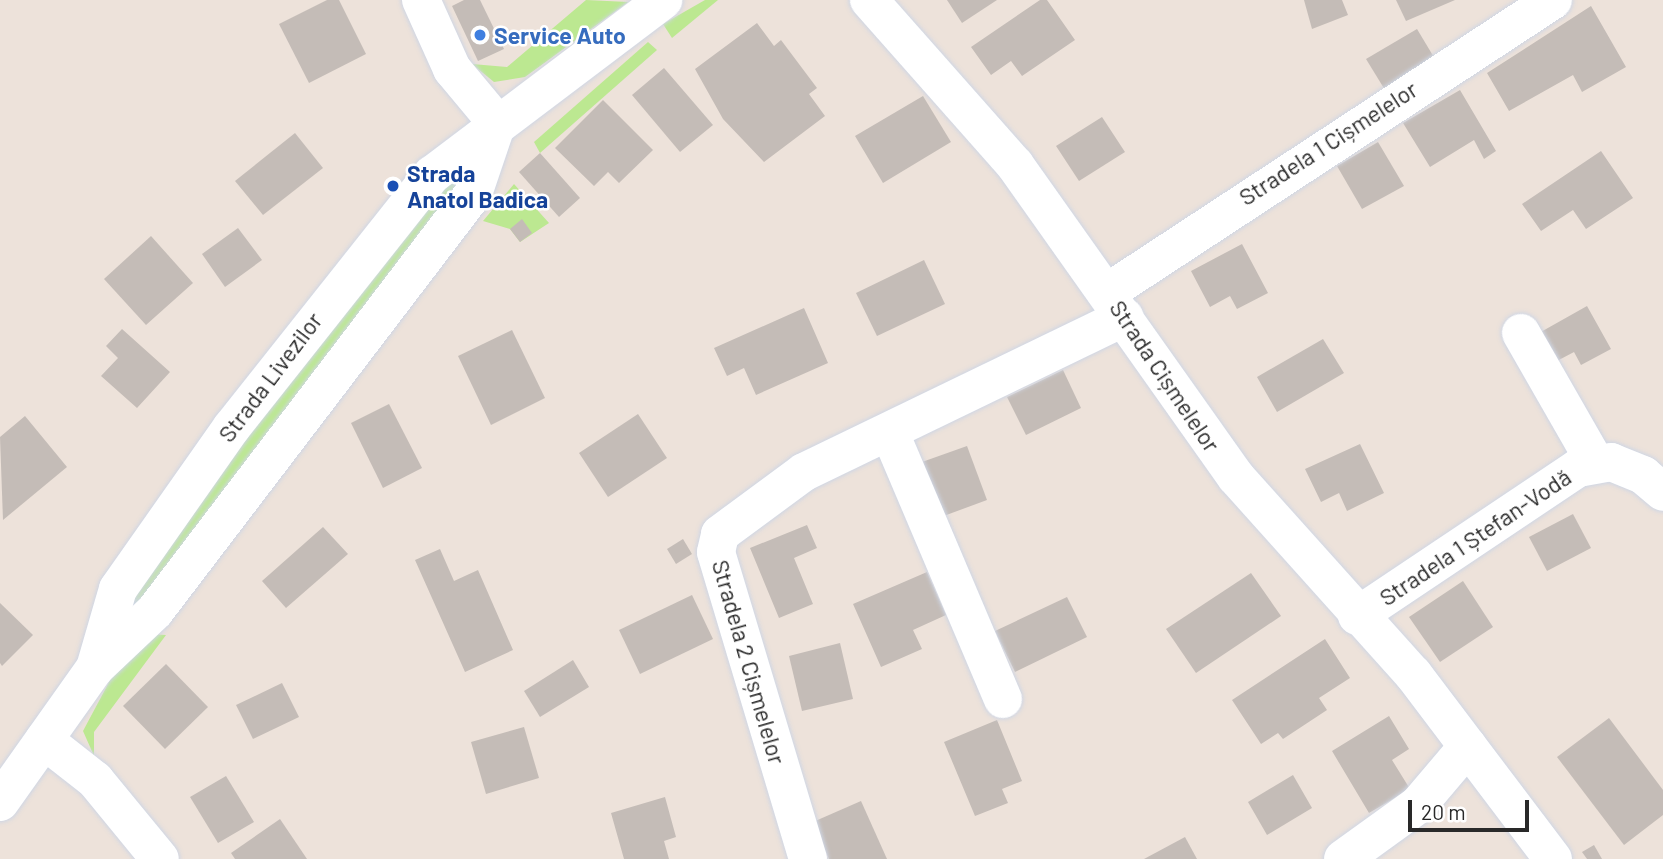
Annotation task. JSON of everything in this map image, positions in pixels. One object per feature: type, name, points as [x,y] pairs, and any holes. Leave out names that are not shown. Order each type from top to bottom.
[{"type":"street","points":[[421,0],[452,69],[497,123],[663,0]]},
{"type":"street","name":"Strada Cișmelelor","points":[[869,0],[1007,154],[1274,527],[1357,616],[1468,746],[1553,859]]},
{"type":"street","name":"Stradela 1 Cișmelelor","points":[[1116,305],[1553,0]]},
{"type":"street","name":"Strada Livezilor","points":[[0,802],[95,668],[155,611],[473,194],[497,123]]},
{"type":"street","name":"Stradela 2 Cișmelelor","points":[[808,859],[716,552],[728,525],[804,472],[890,433],[1116,305]]},
{"type":"street","name":"Stradela 1 Ștefan-Vodă","points":[[1521,333],[1595,462]]},
{"type":"street","points":[[890,433],[1003,699]]},
{"type":"street","name":"Stradela 1 Ștefan-Vodă","points":[[1357,616],[1519,505],[1595,462],[1643,475],[1663,492]]},
{"type":"street","points":[[44,740],[95,780],[160,859]]},
{"type":"street","points":[[1343,859],[1418,805],[1468,746]]},
{"type":"green space","points":[[586,0],[628,2],[525,77],[494,82],[472,64],[507,67]]},
{"type":"green space","points":[[705,0],[718,0],[672,38],[663,24]]},
{"type":"green space","points":[[648,42],[657,50],[540,153],[534,142]]},
{"type":"green space","points":[[450,181],[459,189],[135,611],[121,616],[216,467]]},
{"type":"green space","points":[[514,184],[549,223],[520,242],[510,229],[483,221]]},
{"type":"green space","points":[[147,634],[166,635],[94,732],[94,756],[83,731],[124,654]]},
{"type":"building","points":[[327,0],[339,0],[366,54],[309,83],[279,24]]},
{"type":"building","points":[[464,0],[480,0],[504,49],[478,61],[452,6]]},
{"type":"building","points":[[947,0],[997,0],[962,23]]},
{"type":"building","points":[[1040,0],[1047,0],[1075,40],[1022,76],[1011,61],[991,75],[971,47]]},
{"type":"building","points":[[1304,0],[1342,0],[1348,15],[1312,29]]},
{"type":"building","points":[[1396,0],[1455,0],[1406,21]]},
{"type":"building","points":[[1591,6],[1626,67],[1582,92],[1573,75],[1509,111],[1487,73]]},
{"type":"building","points":[[757,23],[774,46],[781,40],[817,88],[809,94],[825,116],[764,162],[723,119],[695,69]]},
{"type":"building","points":[[1417,29],[1435,59],[1385,90],[1366,59]]},
{"type":"building","points":[[664,68],[713,125],[680,152],[632,95]]},
{"type":"building","points":[[1460,90],[1496,151],[1484,159],[1474,140],[1430,167],[1403,123]]},
{"type":"building","points":[[923,96],[951,142],[883,183],[855,136]]},
{"type":"building","points":[[603,100],[653,150],[619,183],[608,172],[594,186],[555,148]]},
{"type":"building","points":[[1102,117],[1125,152],[1079,181],[1056,146]]},
{"type":"building","points":[[295,133],[323,168],[263,215],[235,181]]},
{"type":"building","points":[[1378,142],[1404,186],[1362,209],[1337,166]]},
{"type":"building","points":[[1601,151],[1633,198],[1586,229],[1573,210],[1541,231],[1522,204]]},
{"type":"building","points":[[540,153],[580,198],[559,217],[519,172]]},
{"type":"building","points":[[522,219],[532,233],[520,242],[510,229]]},
{"type":"building","points":[[238,228],[262,260],[225,287],[202,254]]},
{"type":"building","points":[[151,236],[193,283],[146,325],[104,279]]},
{"type":"building","points":[[1242,244],[1268,293],[1237,309],[1230,296],[1210,307],[1191,271]]},
{"type":"building","points":[[924,260],[945,304],[877,336],[856,293]]},
{"type":"building","points":[[1587,306],[1611,349],[1581,365],[1574,352],[1555,362],[1539,333]]},
{"type":"building","points":[[804,308],[828,363],[756,395],[744,368],[727,376],[714,348]]},
{"type":"building","points":[[122,329],[170,372],[137,408],[101,376],[118,358],[106,346]]},
{"type":"building","points":[[512,330],[545,398],[491,425],[458,356]]},
{"type":"building","points":[[1323,339],[1344,373],[1277,412],[1257,377]]},
{"type":"building","points":[[1063,370],[1081,408],[1026,435],[1007,397]]},
{"type":"building","points":[[389,404],[422,468],[383,488],[351,423]]},
{"type":"building","points":[[638,414],[667,458],[608,497],[579,453]]},
{"type":"building","points":[[25,416],[67,467],[3,520],[0,437]]},
{"type":"building","points":[[1360,444],[1384,493],[1347,511],[1339,493],[1321,502],[1305,469]]},
{"type":"building","points":[[967,446],[987,500],[941,517],[922,462]]},
{"type":"building","points":[[1573,514],[1591,548],[1547,571],[1529,537]]},
{"type":"building","points":[[807,525],[817,548],[794,558],[813,604],[779,618],[750,548]]},
{"type":"building","points":[[323,527],[348,554],[286,608],[262,581]]},
{"type":"building","points":[[683,539],[692,554],[676,564],[667,549]]},
{"type":"building","points":[[440,549],[454,581],[478,570],[513,650],[465,672],[415,560]]},
{"type":"building","points":[[927,572],[946,615],[913,630],[922,649],[881,667],[853,604]]},
{"type":"building","points":[[1251,573],[1281,616],[1196,673],[1166,629]]},
{"type":"building","points":[[1463,581],[1493,627],[1440,662],[1409,617]]},
{"type":"building","points":[[692,595],[713,639],[640,674],[619,630]]},
{"type":"building","points":[[1067,597],[1087,637],[1015,672],[995,631]]},
{"type":"building","points":[[0,603],[33,635],[2,666],[0,663]]},
{"type":"building","points":[[1325,639],[1350,678],[1319,698],[1327,710],[1283,739],[1278,733],[1261,744],[1232,700]]},
{"type":"building","points":[[840,643],[853,699],[802,711],[789,656]]},
{"type":"building","points":[[573,660],[589,687],[540,717],[524,691]]},
{"type":"building","points":[[166,664],[208,707],[165,749],[123,706]]},
{"type":"building","points":[[282,683],[299,717],[253,739],[236,705]]},
{"type":"building","points":[[1389,716],[1409,749],[1392,760],[1410,789],[1369,813],[1332,751]]},
{"type":"building","points":[[1609,718],[1663,790],[1663,815],[1624,845],[1557,757]]},
{"type":"building","points":[[997,720],[1022,781],[1002,789],[1008,803],[975,816],[944,742]]},
{"type":"building","points":[[524,727],[539,778],[486,794],[471,742]]},
{"type":"building","points":[[1293,775],[1312,808],[1267,835],[1248,802]]},
{"type":"building","points":[[226,776],[254,822],[218,843],[190,797]]},
{"type":"building","points":[[665,797],[676,837],[664,841],[669,859],[624,859],[611,813]]},
{"type":"building","points":[[861,801],[887,859],[829,859],[813,822]]},
{"type":"building","points":[[280,819],[307,859],[235,859],[231,853]]},
{"type":"building","points":[[1185,837],[1197,859],[1144,859]]},
{"type":"building","points":[[1594,845],[1602,859],[1587,859],[1582,852]]},
{"type":"place","name":"Service Auto","points":[[480,35]]},
{"type":"place","name":"Strada Anatol Badica","points":[[393,186]]}]
